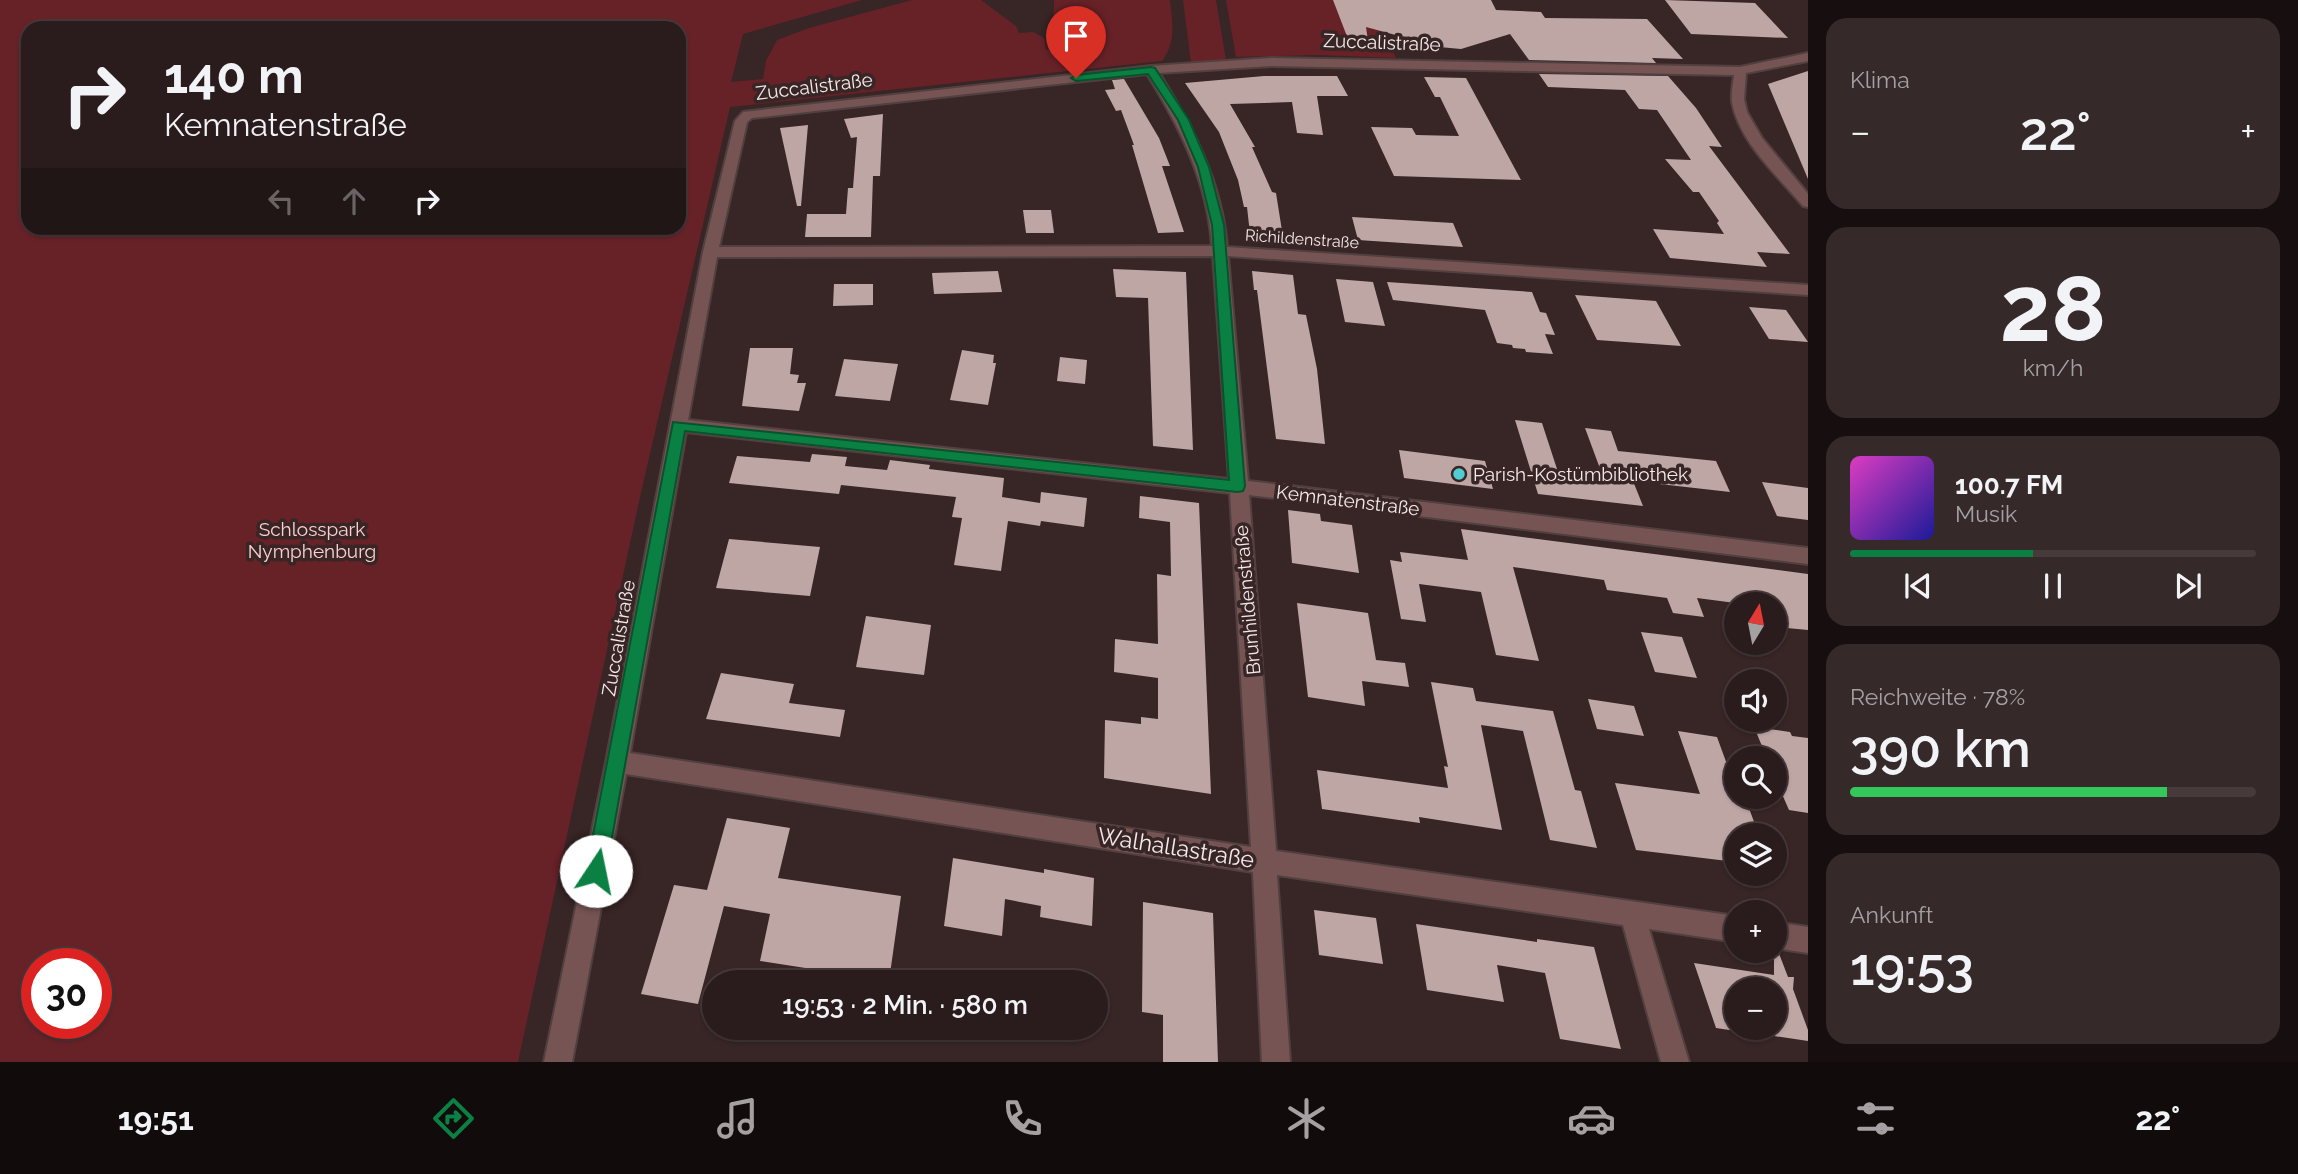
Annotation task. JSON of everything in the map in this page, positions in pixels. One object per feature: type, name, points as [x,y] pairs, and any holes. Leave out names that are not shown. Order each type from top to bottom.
[{"type":"street","name":"Zuccalistraße","points":[[558,1062],[617,762],[710,252],[741,121],[748,115],[1151,70],[1308,61],[1740,71],[1808,57]]},
{"type":"street","points":[[1791,60],[1808,70]]},
{"type":"street","name":"Brunhildenstraße","points":[[1151,70],[1183,120],[1204,167],[1218,225],[1252,654],[1276,1062]]},
{"type":"street","points":[[1740,71],[1738,98],[1742,116],[1807,200]]},
{"type":"street","name":"Richildenstraße","points":[[710,252],[1219,251],[1808,290]]},
{"type":"street","name":"Kemnatenstraße","points":[[678,425],[1237,486],[1808,556]]},
{"type":"street","name":"Walhallastraße","points":[[617,762],[1265,861],[1724,927]]},
{"type":"street","points":[[1632,913],[1675,1062]]},
{"type":"street","points":[[1787,936],[1808,940]]},
{"type":"green space","name":"Schlosspark Nymphenburg","points":[[0,0],[862,0],[743,34],[731,82],[763,79],[766,61],[777,40],[809,28],[912,0],[981,0],[1016,26],[1019,33],[1033,32],[1044,38],[1046,50],[1082,40],[1053,38],[1054,0],[1170,0],[1172,39],[1162,61],[730,107],[640,497],[518,1062],[0,1062]]},
{"type":"green space","points":[[1183,0],[1216,0],[1226,60],[1191,63]]},
{"type":"green space","points":[[1226,0],[1369,0],[1396,58],[1318,55],[1236,57]]},
{"type":"building","points":[[1333,0],[1491,0],[1496,10],[1541,12],[1545,18],[1647,19],[1683,59],[1652,58],[1656,63],[1529,60],[1510,34],[1461,49],[1417,45],[1414,40],[1366,27],[1368,41],[1348,39]]},
{"type":"building","points":[[1665,0],[1755,3],[1788,38],[1691,34]]},
{"type":"building","points":[[1808,71],[1808,179],[1768,84]]},
{"type":"building","points":[[1539,74],[1668,76],[1696,108],[1722,147],[1709,146],[1790,254],[1757,252],[1767,267],[1670,258],[1653,229],[1724,234],[1717,223],[1719,221],[1699,192],[1693,192],[1665,159],[1691,160],[1657,110],[1639,109],[1625,90],[1548,87]]},
{"type":"building","points":[[1264,76],[1337,76],[1348,96],[1317,96],[1323,135],[1297,133],[1292,102],[1230,104],[1255,147],[1252,147],[1272,192],[1276,193],[1283,237],[1250,234],[1247,207],[1244,207],[1238,180],[1219,132],[1185,83]]},
{"type":"building","points":[[1424,77],[1466,78],[1521,180],[1394,176],[1371,127],[1412,128],[1416,135],[1459,136],[1440,97],[1435,97]]},
{"type":"building","points":[[1124,79],[1159,138],[1170,166],[1162,166],[1184,232],[1158,233],[1134,145],[1121,110],[1116,111],[1105,90],[1115,89],[1112,80]]},
{"type":"building","points":[[883,114],[880,176],[873,176],[871,237],[805,237],[807,214],[846,214],[848,188],[853,188],[857,137],[851,138],[844,119]]},
{"type":"building","points":[[808,125],[801,206],[797,206],[780,128]]},
{"type":"building","points":[[1023,210],[1051,210],[1054,233],[1026,233]]},
{"type":"building","points":[[1352,217],[1453,223],[1463,247],[1358,240]]},
{"type":"building","points":[[1113,269],[1186,272],[1193,450],[1153,446],[1148,298],[1116,297]]},
{"type":"building","points":[[998,271],[1002,292],[934,294],[932,273]]},
{"type":"building","points":[[1252,271],[1293,275],[1298,314],[1306,315],[1317,369],[1325,444],[1276,439],[1257,290],[1254,290]]},
{"type":"building","points":[[1336,279],[1373,282],[1385,326],[1345,322]]},
{"type":"building","points":[[1387,282],[1532,292],[1540,312],[1546,313],[1555,335],[1545,334],[1553,354],[1526,352],[1525,349],[1497,343],[1485,310],[1393,300]]},
{"type":"building","points":[[834,284],[873,284],[873,305],[833,306]]},
{"type":"building","points":[[1575,295],[1656,301],[1681,346],[1597,340]]},
{"type":"building","points":[[1749,307],[1786,310],[1808,342],[1769,339]]},
{"type":"building","points":[[750,348],[793,348],[790,374],[799,375],[797,383],[806,383],[799,411],[742,406]]},
{"type":"building","points":[[962,350],[994,355],[993,363],[996,363],[988,405],[950,400]]},
{"type":"building","points":[[1060,357],[1087,360],[1085,384],[1057,381]]},
{"type":"building","points":[[844,359],[898,364],[890,401],[835,396]]},
{"type":"building","points":[[1515,420],[1542,423],[1557,469],[1602,474],[1585,428],[1611,431],[1618,451],[1716,461],[1730,492],[1633,481],[1643,506],[1538,494]]},
{"type":"building","points":[[1399,450],[1485,461],[1493,489],[1404,478]]},
{"type":"building","points":[[812,454],[847,457],[845,466],[887,470],[890,460],[930,465],[929,469],[1004,478],[1002,497],[1040,503],[1041,492],[1087,498],[1084,527],[1041,521],[1040,526],[1008,521],[1001,571],[954,565],[962,518],[952,517],[956,497],[841,485],[839,494],[729,483],[737,456],[810,462]]},
{"type":"building","points":[[1762,482],[1808,488],[1808,520],[1777,516]]},
{"type":"building","points":[[1140,496],[1199,503],[1211,794],[1104,778],[1105,720],[1141,724],[1141,717],[1158,719],[1158,678],[1114,672],[1115,639],[1158,644],[1157,574],[1171,576],[1170,522],[1139,518]]},
{"type":"building","points":[[1288,510],[1320,514],[1321,521],[1352,525],[1359,573],[1292,563]]},
{"type":"building","points":[[1461,529],[1808,574],[1808,630],[1787,628],[1787,592],[1724,592],[1724,602],[1697,598],[1704,617],[1673,613],[1667,598],[1607,590],[1604,580],[1513,567],[1539,661],[1496,655],[1481,592],[1419,584],[1426,622],[1401,619],[1390,560],[1402,562],[1400,552],[1468,560]]},
{"type":"building","points":[[729,539],[820,547],[810,596],[716,588]]},
{"type":"building","points":[[1297,603],[1368,613],[1376,660],[1405,663],[1409,687],[1362,681],[1365,706],[1308,697]]},
{"type":"building","points":[[866,616],[931,625],[924,675],[856,667]]},
{"type":"building","points":[[1641,632],[1682,637],[1697,678],[1655,672]]},
{"type":"building","points":[[721,673],[794,684],[789,703],[845,710],[840,737],[706,719]]},
{"type":"building","points":[[1431,682],[1473,688],[1476,701],[1553,711],[1575,790],[1581,791],[1597,848],[1550,840],[1523,731],[1481,725],[1502,830],[1419,817],[1420,823],[1322,809],[1317,770],[1448,788],[1444,766],[1448,767]]},
{"type":"building","points":[[1588,699],[1634,706],[1644,736],[1597,729]]},
{"type":"building","points":[[1678,731],[1717,737],[1724,756],[1724,809],[1749,809],[1754,823],[1724,823],[1724,861],[1636,850],[1615,783],[1700,794]]},
{"type":"building","points":[[1756,732],[1787,732],[1792,736],[1808,738],[1808,813],[1789,810],[1787,805],[1787,746],[1762,746]]},
{"type":"building","points":[[727,818],[790,828],[778,878],[901,896],[891,970],[818,970],[760,961],[770,914],[724,906],[707,970],[702,970],[702,989],[698,1004],[641,994],[674,885],[707,890]]},
{"type":"building","points":[[953,858],[1094,878],[1092,926],[1040,917],[1041,906],[1005,899],[1002,936],[944,926]]},
{"type":"building","points":[[1143,902],[1213,913],[1218,1062],[1163,1062],[1163,1015],[1142,1012]]},
{"type":"building","points":[[1314,910],[1376,918],[1383,964],[1319,955]]},
{"type":"building","points":[[1416,924],[1537,942],[1537,939],[1594,947],[1621,1049],[1560,1039],[1545,973],[1497,965],[1504,1002],[1427,990]]},
{"type":"building","points":[[1694,963],[1774,975],[1774,963],[1783,963],[1788,977],[1794,977],[1793,989],[1808,1030],[1808,1041],[1787,1038],[1787,977],[1724,977],[1724,1029],[1716,1028]]},
{"type":"place","name":"Parish-Kostümbibliothek","points":[[1459,474]]},
{"type":"route","points":[[596,871],[678,425],[1237,486],[1218,225],[1204,167],[1183,120],[1151,70],[1076,78]]}]
